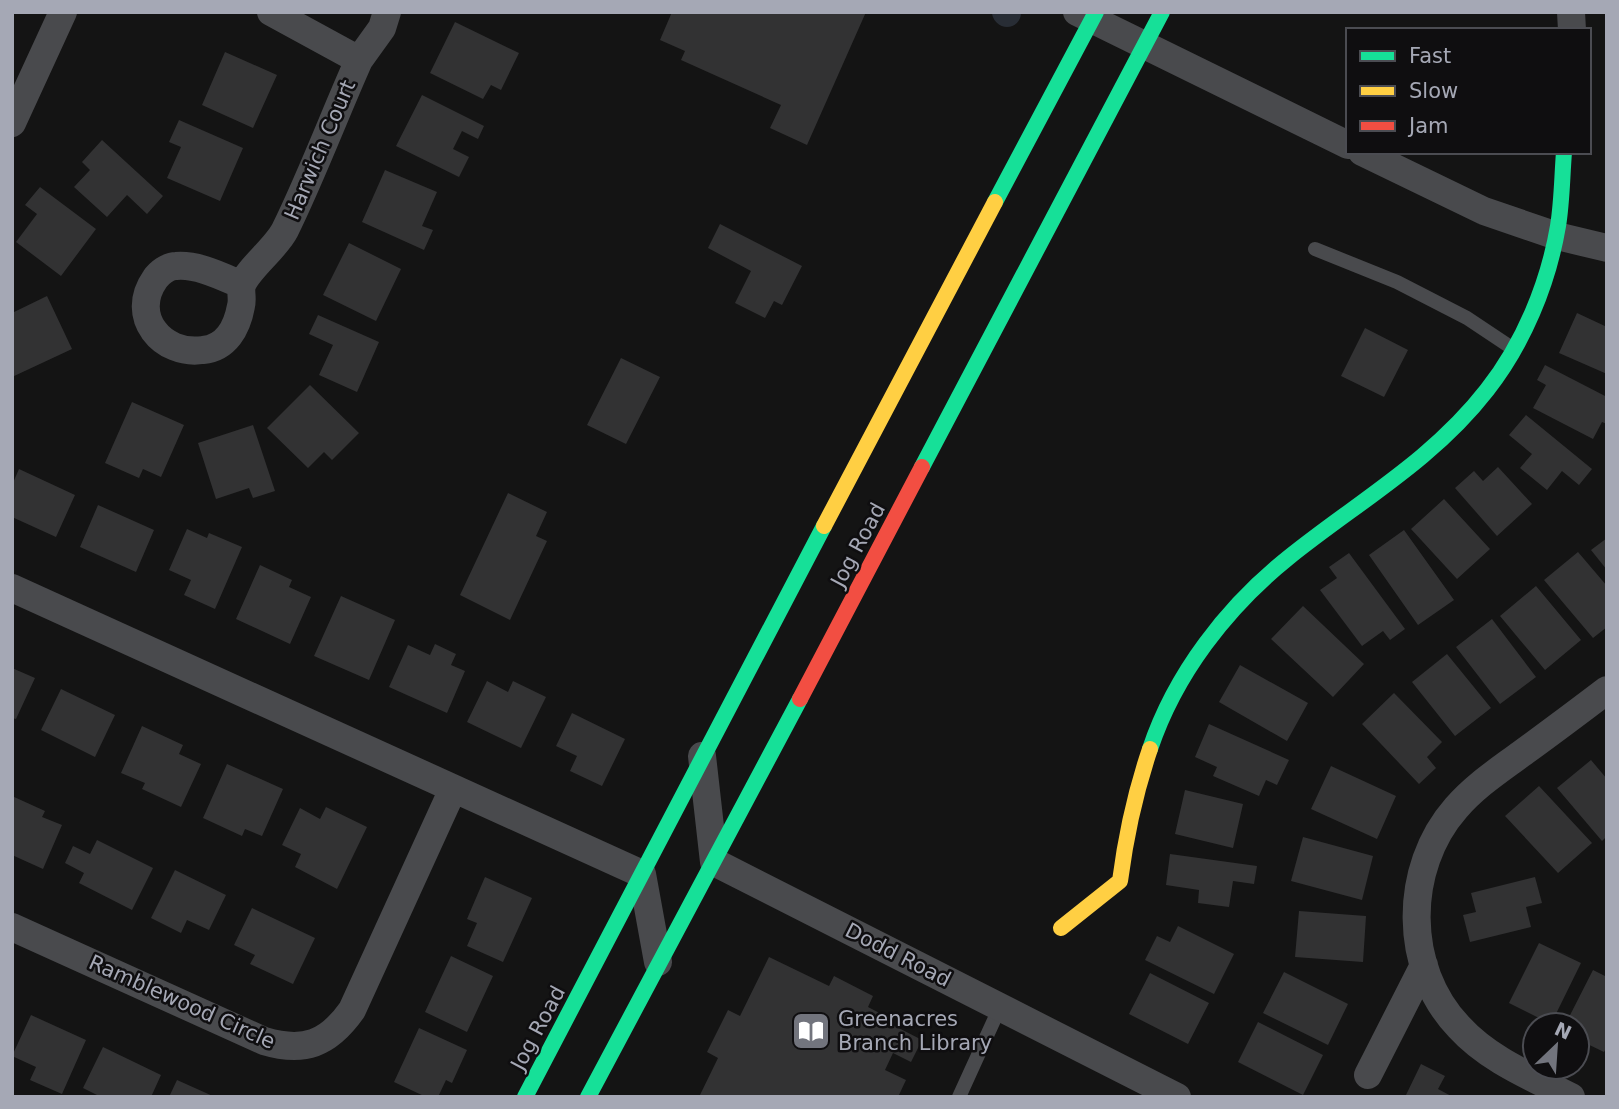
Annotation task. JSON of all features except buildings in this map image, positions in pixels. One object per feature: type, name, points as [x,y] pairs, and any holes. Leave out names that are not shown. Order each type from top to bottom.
[{"type":"main road","name":"Jog Road","points":[[588,1097],[1162,12]]},
{"type":"main road","name":"Jog Road","points":[[525,1097],[1088,15]]},
{"type":"main road","points":[[1061,928],[1119,881],[1129,814],[1140,775],[1162,718],[1191,665],[1228,616],[1257,584],[1286,559],[1419,460],[1455,427],[1487,390],[1513,349],[1535,305],[1557,236],[1564,154]]},
{"type":"street","points":[[12,123],[63,12]]},
{"type":"street","name":"Harwich Court","points":[[242,285],[284,233],[359,60],[271,12]]},
{"type":"street","points":[[359,60],[382,28],[387,12]]},
{"type":"street","points":[[1088,15],[1346,144]]},
{"type":"street","points":[[1366,154],[1484,211],[1557,236],[1607,248]]},
{"type":"street","points":[[12,589],[642,874],[658,962]]},
{"type":"street","points":[[1571,1097],[1490,1054],[1459,1028],[1436,995],[1424,965],[1418,938],[1417,898],[1424,862],[1442,826],[1454,810],[1483,782],[1607,690]]},
{"type":"street","points":[[702,756],[714,862]]},
{"type":"street","name":"Ramblewood Circle","points":[[12,927],[264,1041],[284,1047],[304,1046],[324,1039],[340,1027],[352,1010],[453,789]]},
{"type":"street","name":"Dodd Road","points":[[714,862],[1000,1007],[1161,1093]]},
{"type":"street","points":[[1367,1075],[1424,965]]},
{"type":"lane","points":[[1315,250],[1397,282],[1467,318],[1513,349]]},
{"type":"lane","points":[[962,1096],[1000,1007]]},
{"type":"traffic: fast","points":[[995,202],[1096,12]]},
{"type":"traffic: fast","points":[[922,467],[1162,12]]},
{"type":"traffic: fast","points":[[1150,749],[1174,694],[1189,669],[1224,620],[1244,598],[1288,558],[1418,460],[1465,415],[1500,372],[1523,333],[1548,270],[1559,217],[1564,154]]},
{"type":"traffic: fast","points":[[525,1097],[824,526]]},
{"type":"traffic: fast","points":[[588,1097],[800,699]]},
{"type":"traffic: slow","points":[[824,526],[995,202]]},
{"type":"traffic: slow","points":[[1061,928],[1120,881],[1132,814],[1150,749]]},
{"type":"traffic: jam","points":[[800,699],[922,467]]},
{"type":"place","name":"Greenacres Branch Library","points":[[811,1031]]}]
